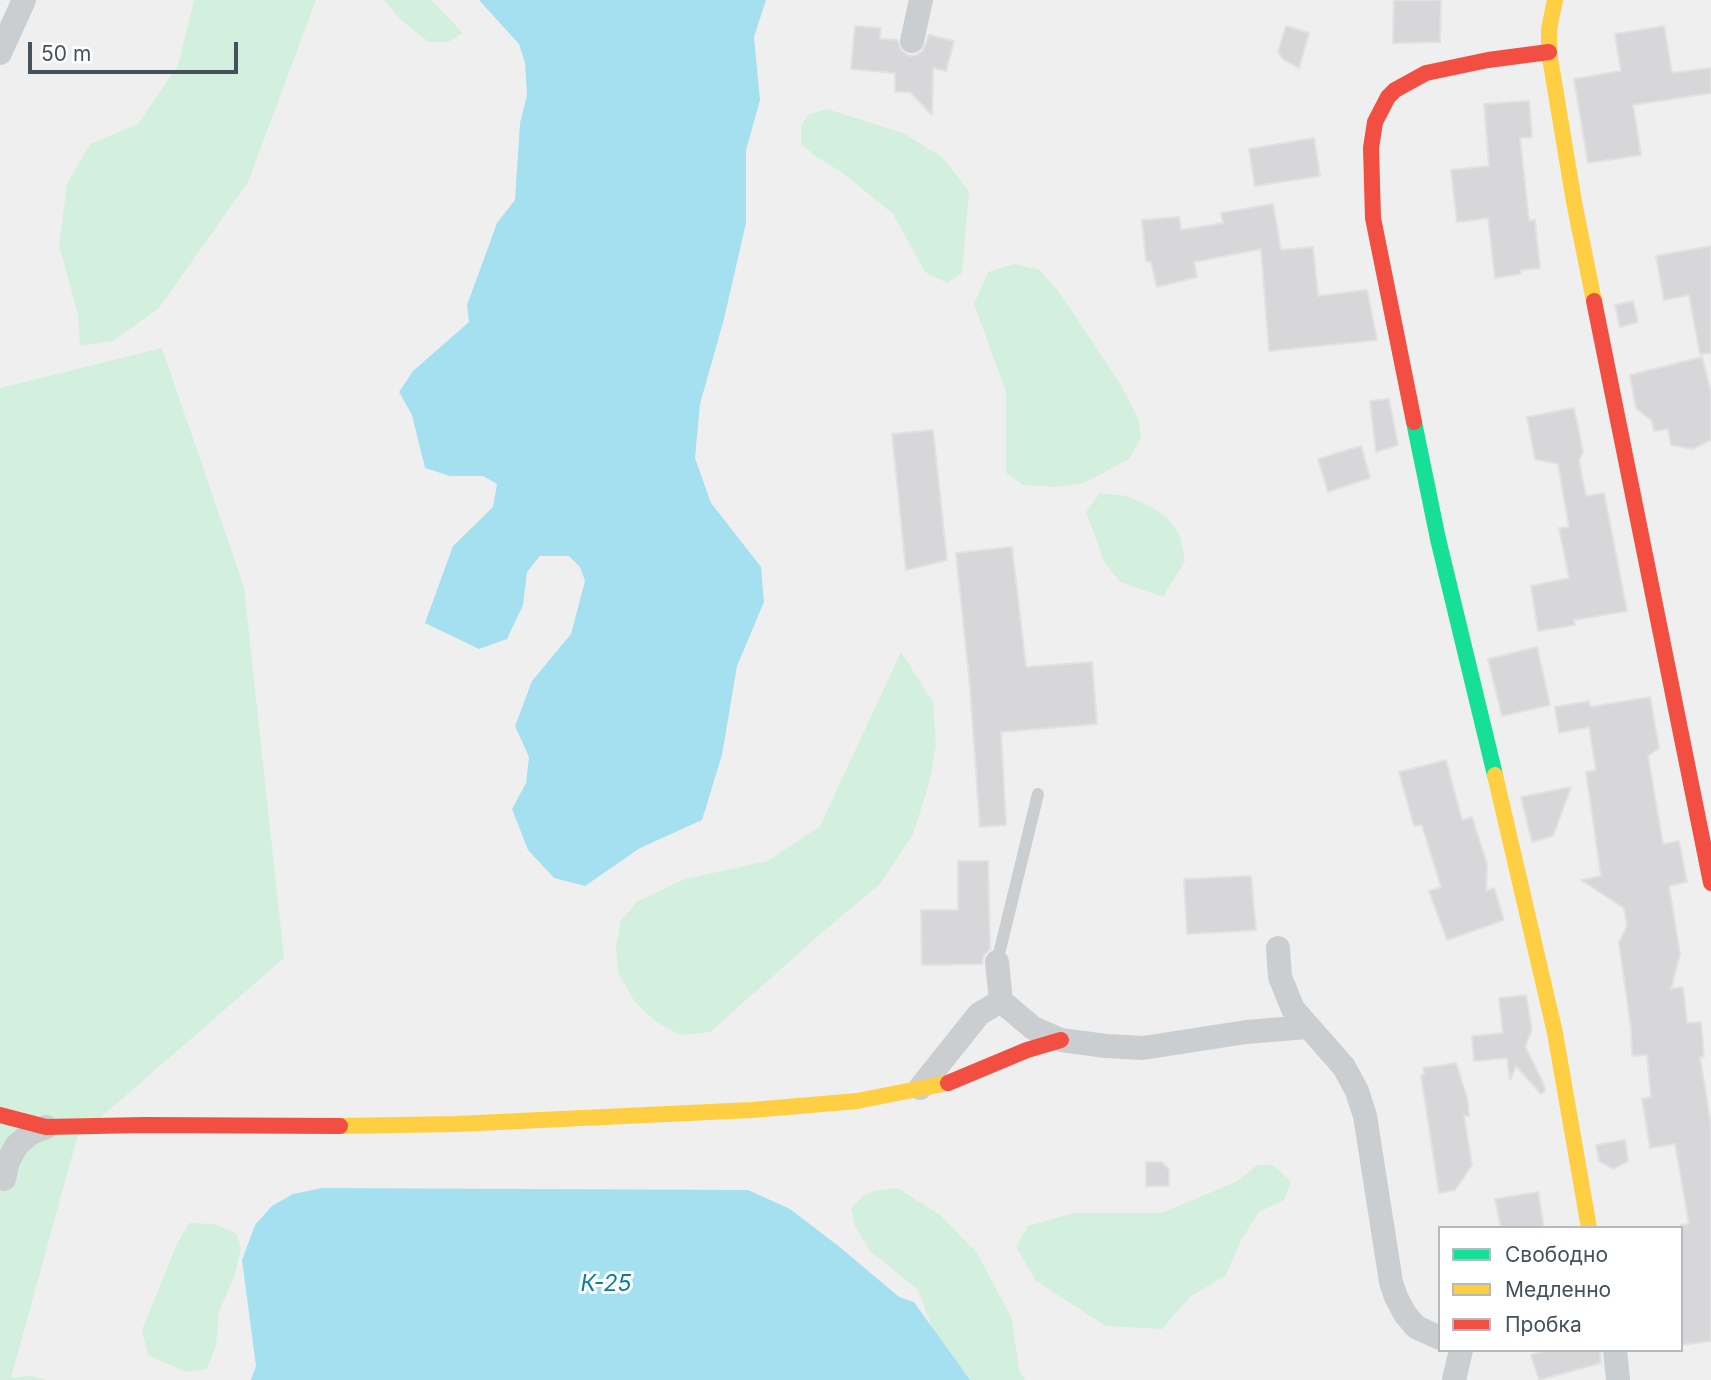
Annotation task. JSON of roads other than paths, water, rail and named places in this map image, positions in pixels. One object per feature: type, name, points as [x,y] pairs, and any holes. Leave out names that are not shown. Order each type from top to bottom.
[{"type":"street","points":[[0,53],[24,0]]},
{"type":"street","points":[[912,41],[921,0]]},
{"type":"street","points":[[1555,0],[1549,29],[1549,52],[1574,202],[1711,883]]},
{"type":"street","points":[[1549,52],[1488,60],[1426,73],[1395,90],[1388,97],[1375,122],[1371,148],[1372,190],[1376,230],[1438,539],[1558,1046],[1589,1226]]},
{"type":"street","points":[[1279,948],[1280,977],[1293,1009],[1344,1067],[1361,1104],[1391,1282],[1396,1297],[1416,1327],[1438,1337]]},
{"type":"street","points":[[997,962],[1000,1002],[1033,1028],[1061,1040],[1143,1048],[1247,1032],[1307,1027]]},
{"type":"street","points":[[920,1088],[979,1014],[1000,1002]]},
{"type":"street","points":[[0,1115],[46,1127],[307,1127],[626,1118],[752,1111],[857,1101],[946,1084],[1027,1050],[1061,1040]]},
{"type":"street","points":[[4,1180],[8,1161],[17,1145],[31,1133],[46,1127]]},
{"type":"street","points":[[1454,1380],[1461,1352]]},
{"type":"street","points":[[1615,1352],[1618,1380]]},
{"type":"lane","points":[[997,962],[1038,794]]},
{"type":"water","points":[[479,0],[766,0],[754,37],[760,100],[746,150],[746,223],[724,319],[700,404],[695,458],[711,503],[761,567],[764,602],[737,666],[722,755],[702,820],[640,848],[585,886],[554,878],[528,850],[512,809],[526,783],[529,757],[515,726],[532,681],[571,634],[585,581],[580,567],[569,556],[540,556],[527,572],[523,605],[507,639],[479,649],[425,623],[453,546],[493,507],[497,484],[483,476],[450,476],[425,468],[412,415],[399,392],[413,371],[469,322],[467,305],[497,223],[515,200],[520,123],[527,95],[525,63],[519,44]]},
{"type":"water","name":"К-25","points":[[322,1188],[748,1190],[790,1209],[899,1297],[914,1302],[970,1380],[251,1380],[256,1366],[242,1260],[255,1225],[272,1206],[293,1194]]}]
